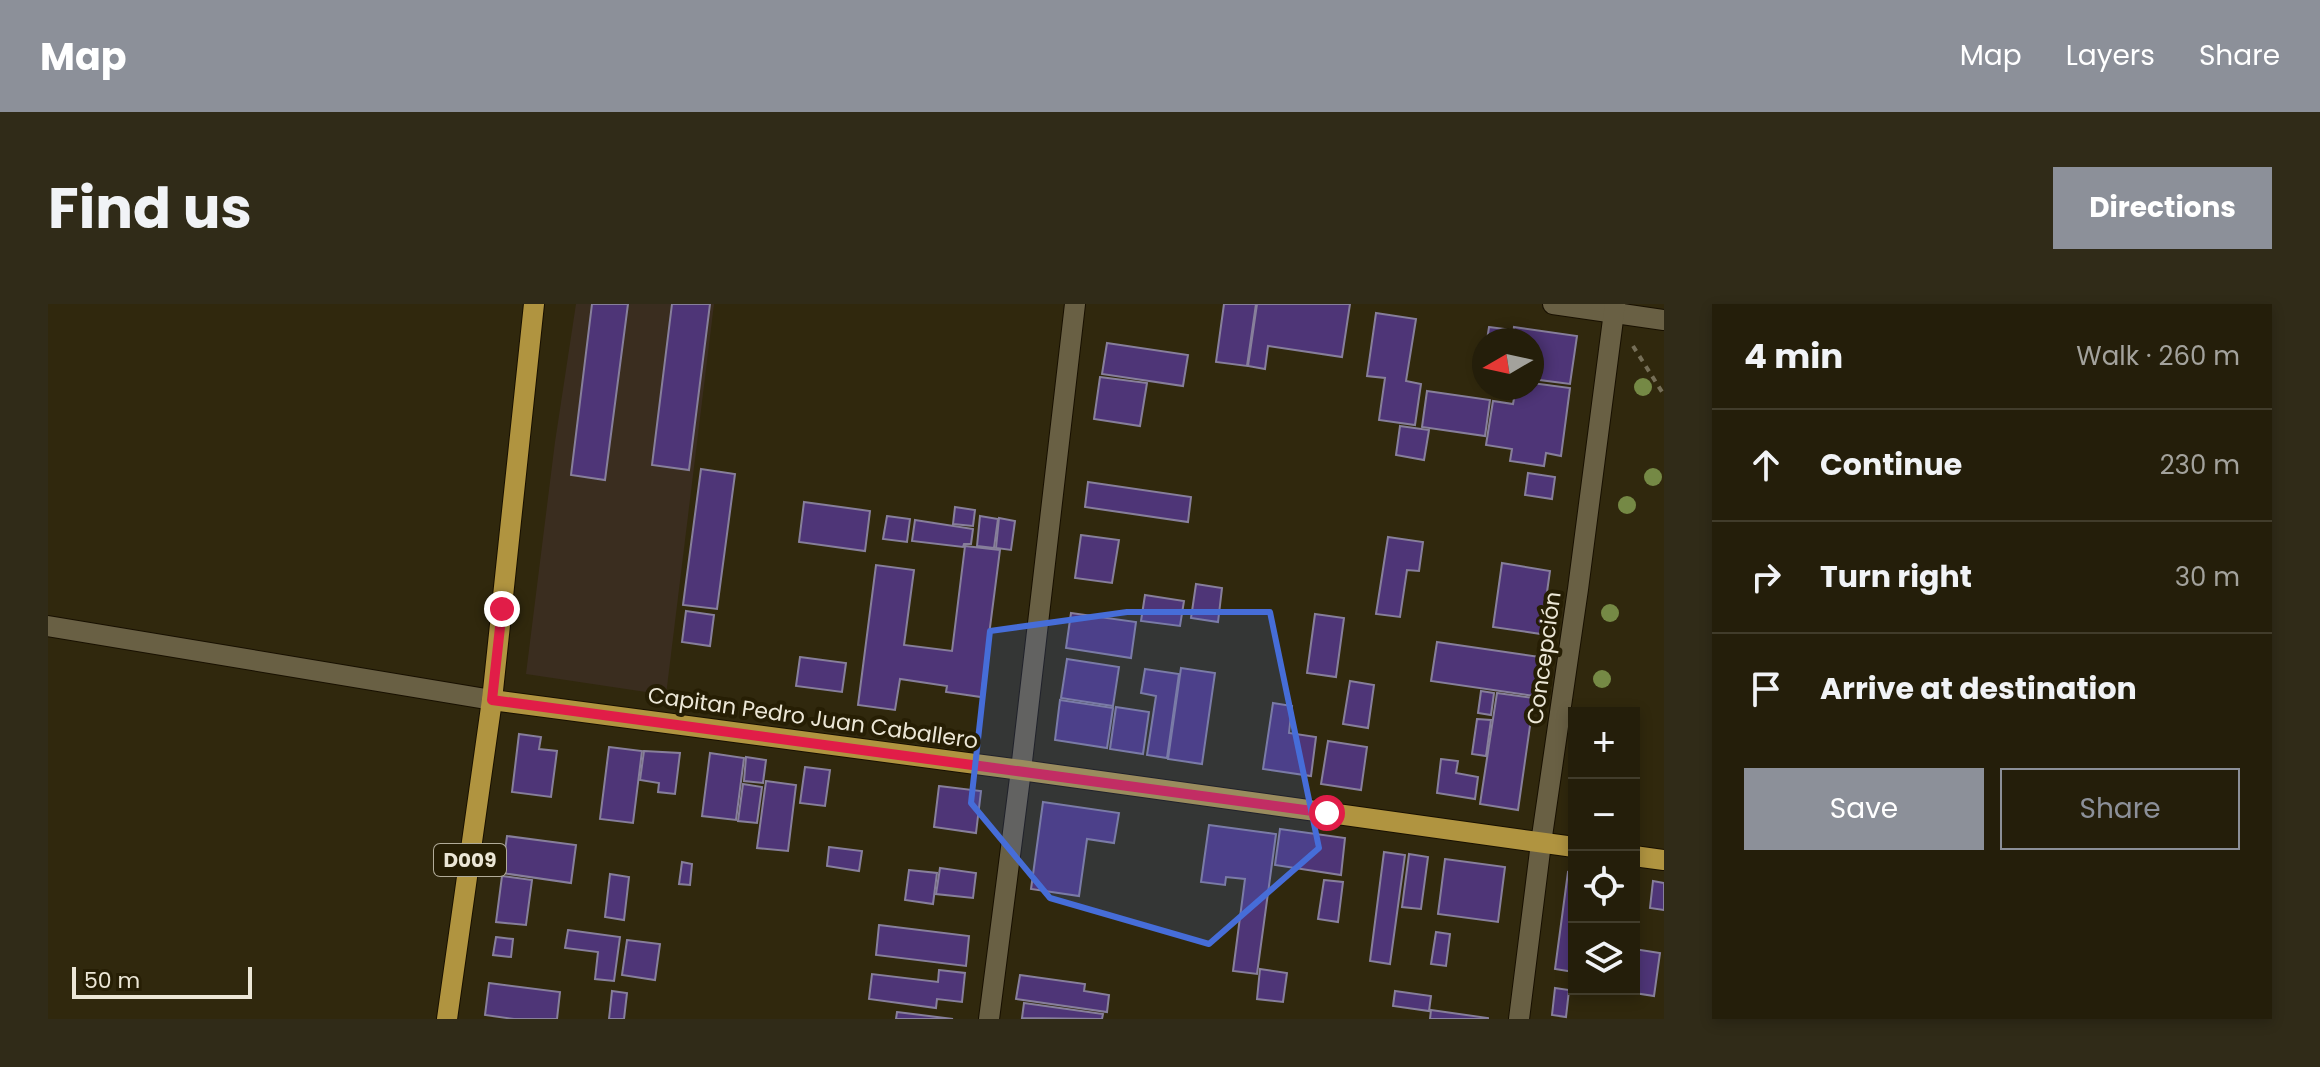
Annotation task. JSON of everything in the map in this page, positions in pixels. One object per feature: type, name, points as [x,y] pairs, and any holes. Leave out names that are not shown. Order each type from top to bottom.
[{"type":"main road","points":[[492,700],[534,304]]},
{"type":"main road","name":"Capitan Pedro Juan Caballero","points":[[492,700],[1568,846]]},
{"type":"main road","name":"D009","points":[[447,1019],[492,700]]},
{"type":"main road","points":[[1640,857],[1664,860]]},
{"type":"street","points":[[989,1019],[1075,304]]},
{"type":"street","points":[[1553,304],[1615,308],[1664,320]]},
{"type":"street","name":"Concepción","points":[[1519,1019],[1615,308]]},
{"type":"street","name":"Capitan Pedro Juan Caballero","points":[[48,626],[492,700]]},
{"type":"path","points":[[1632,344],[1664,395]]},
{"type":"highlighted area","points":[[1127,612],[1270,612],[1319,848],[1209,944],[1050,898],[971,803],[990,631]]},
{"type":"shaded area","points":[[576,304],[714,304],[666,695],[526,674]]},
{"type":"building","points":[[592,304],[628,304],[605,480],[571,475]]},
{"type":"building","points":[[672,304],[710,304],[689,470],[652,465]]},
{"type":"building","points":[[1224,304],[1256,304],[1247,366],[1216,362]]},
{"type":"building","points":[[1257,304],[1350,304],[1342,357],[1268,346],[1265,369],[1248,366]]},
{"type":"building","points":[[1376,313],[1416,319],[1406,381],[1421,384],[1415,425],[1379,420],[1385,378],[1367,376]]},
{"type":"building","points":[[1544,331],[1577,336],[1570,384],[1544,381]]},
{"type":"building","points":[[1107,343],[1188,355],[1183,386],[1102,374]]},
{"type":"building","points":[[1100,377],[1147,383],[1140,426],[1094,419]]},
{"type":"building","points":[[1544,385],[1570,388],[1561,456],[1546,453],[1544,466],[1510,461],[1512,449],[1486,445],[1493,401],[1513,404],[1514,400],[1544,400]]},
{"type":"building","points":[[1427,391],[1472,397],[1472,400],[1490,400],[1485,436],[1422,427]]},
{"type":"building","points":[[1400,426],[1429,430],[1424,460],[1396,455]]},
{"type":"building","points":[[701,469],[735,474],[717,609],[683,605]]},
{"type":"building","points":[[1528,473],[1555,477],[1552,499],[1525,495]]},
{"type":"building","points":[[1088,482],[1191,497],[1188,522],[1085,507]]},
{"type":"building","points":[[804,502],[870,511],[865,551],[799,542]]},
{"type":"building","points":[[955,507],[975,510],[973,526],[953,524]]},
{"type":"building","points":[[887,516],[910,519],[907,542],[883,539]]},
{"type":"building","points":[[980,516],[998,519],[994,548],[977,546]]},
{"type":"building","points":[[999,518],[1015,521],[1011,550],[996,548]]},
{"type":"building","points":[[915,520],[973,529],[971,544],[964,544],[963,547],[912,541]]},
{"type":"building","points":[[1081,535],[1119,540],[1112,583],[1075,578]]},
{"type":"building","points":[[1388,537],[1423,542],[1419,571],[1407,570],[1400,617],[1376,614]]},
{"type":"building","points":[[965,546],[1000,550],[981,697],[946,692],[947,686],[900,679],[895,710],[858,705],[876,565],[914,570],[904,645],[952,651]]},
{"type":"building","points":[[1502,563],[1550,571],[1541,634],[1493,627]]},
{"type":"building","points":[[1196,584],[1222,588],[1218,622],[1191,618]]},
{"type":"building","points":[[1145,595],[1184,601],[1180,626],[1141,621]]},
{"type":"building","points":[[686,611],[714,615],[710,646],[682,642]]},
{"type":"building","points":[[1071,613],[1136,622],[1131,658],[1066,648]]},
{"type":"building","points":[[1315,614],[1344,618],[1336,677],[1307,673]]},
{"type":"building","points":[[1437,642],[1540,657],[1534,696],[1431,681]]},
{"type":"building","points":[[800,657],[846,663],[842,692],[796,686]]},
{"type":"building","points":[[1067,659],[1119,667],[1113,706],[1061,698]]},
{"type":"building","points":[[1181,668],[1215,673],[1202,764],[1168,759]]},
{"type":"building","points":[[1145,669],[1179,674],[1167,758],[1147,755],[1156,696],[1141,693]]},
{"type":"building","points":[[1350,681],[1374,685],[1368,728],[1343,724]]},
{"type":"building","points":[[1481,691],[1494,693],[1491,715],[1478,713]]},
{"type":"building","points":[[1497,693],[1534,698],[1518,810],[1480,804]]},
{"type":"building","points":[[1060,700],[1113,708],[1107,748],[1055,740]]},
{"type":"building","points":[[1273,703],[1292,706],[1289,733],[1316,737],[1311,776],[1263,769]]},
{"type":"building","points":[[1116,707],[1149,712],[1143,754],[1110,749]]},
{"type":"building","points":[[1477,719],[1491,720],[1486,756],[1472,754]]},
{"type":"building","points":[[519,734],[541,737],[539,749],[557,751],[551,797],[512,792]]},
{"type":"building","points":[[1328,741],[1367,747],[1361,790],[1321,784]]},
{"type":"building","points":[[609,747],[642,751],[633,823],[600,819]]},
{"type":"building","points":[[644,751],[680,753],[675,794],[658,792],[659,783],[640,780]]},
{"type":"building","points":[[710,753],[744,758],[736,820],[702,816]]},
{"type":"building","points":[[746,757],[766,760],[763,783],[744,781]]},
{"type":"building","points":[[1441,759],[1458,761],[1456,773],[1478,777],[1475,799],[1437,793]]},
{"type":"building","points":[[805,767],[830,770],[825,806],[800,803]]},
{"type":"building","points":[[766,781],[796,785],[788,851],[757,848]]},
{"type":"building","points":[[743,784],[762,787],[757,823],[738,821]]},
{"type":"building","points":[[939,786],[981,791],[976,833],[934,827]]},
{"type":"building","points":[[1043,802],[1119,813],[1114,843],[1087,839],[1079,896],[1031,889]]},
{"type":"building","points":[[1209,825],[1276,834],[1257,974],[1233,971],[1245,879],[1226,877],[1225,885],[1201,882]]},
{"type":"building","points":[[1280,829],[1345,838],[1341,875],[1275,865]]},
{"type":"building","points":[[507,836],[576,845],[571,883],[502,873]]},
{"type":"building","points":[[829,847],[862,851],[859,871],[827,866]]},
{"type":"building","points":[[1384,852],[1405,855],[1390,964],[1370,961]]},
{"type":"building","points":[[1409,854],[1428,857],[1421,909],[1402,907]]},
{"type":"building","points":[[1445,859],[1505,867],[1498,922],[1438,914]]},
{"type":"building","points":[[682,862],[692,864],[690,885],[679,884]]},
{"type":"building","points":[[940,868],[976,873],[973,898],[936,894]]},
{"type":"building","points":[[909,870],[937,873],[933,904],[905,900]]},
{"type":"building","points":[[1568,872],[1568,971],[1555,969]]},
{"type":"building","points":[[610,874],[629,877],[624,920],[605,917]]},
{"type":"building","points":[[502,876],[532,880],[526,925],[496,922]]},
{"type":"building","points":[[1324,880],[1343,882],[1338,922],[1318,919]]},
{"type":"building","points":[[1653,881],[1664,883],[1664,910],[1650,908]]},
{"type":"building","points":[[879,925],[969,936],[966,966],[876,955]]},
{"type":"building","points":[[568,930],[620,937],[614,981],[595,979],[598,952],[565,948]]},
{"type":"building","points":[[1436,932],[1450,934],[1446,966],[1431,964]]},
{"type":"building","points":[[496,937],[513,939],[511,957],[493,955]]},
{"type":"building","points":[[627,940],[660,944],[655,980],[622,975]]},
{"type":"building","points":[[1640,950],[1660,953],[1654,996],[1640,994]]},
{"type":"building","points":[[1260,969],[1287,973],[1283,1002],[1257,999]]},
{"type":"building","points":[[939,970],[965,973],[962,1002],[937,999],[936,1008],[869,999],[872,974],[938,982]]},
{"type":"building","points":[[1020,975],[1085,984],[1084,991],[1109,995],[1107,1012],[1016,999]]},
{"type":"building","points":[[489,983],[560,992],[557,1019],[485,1015]]},
{"type":"building","points":[[1555,988],[1568,990],[1566,1017],[1552,1015]]},
{"type":"building","points":[[612,991],[627,993],[624,1019],[609,1019]]},
{"type":"building","points":[[1395,991],[1431,996],[1429,1011],[1393,1006]]},
{"type":"building","points":[[1024,1003],[1103,1014],[1102,1019],[1022,1018]]},
{"type":"building","points":[[1431,1010],[1488,1018],[1488,1019],[1430,1019]]},
{"type":"building","points":[[897,1012],[953,1019],[896,1019]]},
{"type":"route","points":[[502,609],[492,700],[1327,813]]}]
